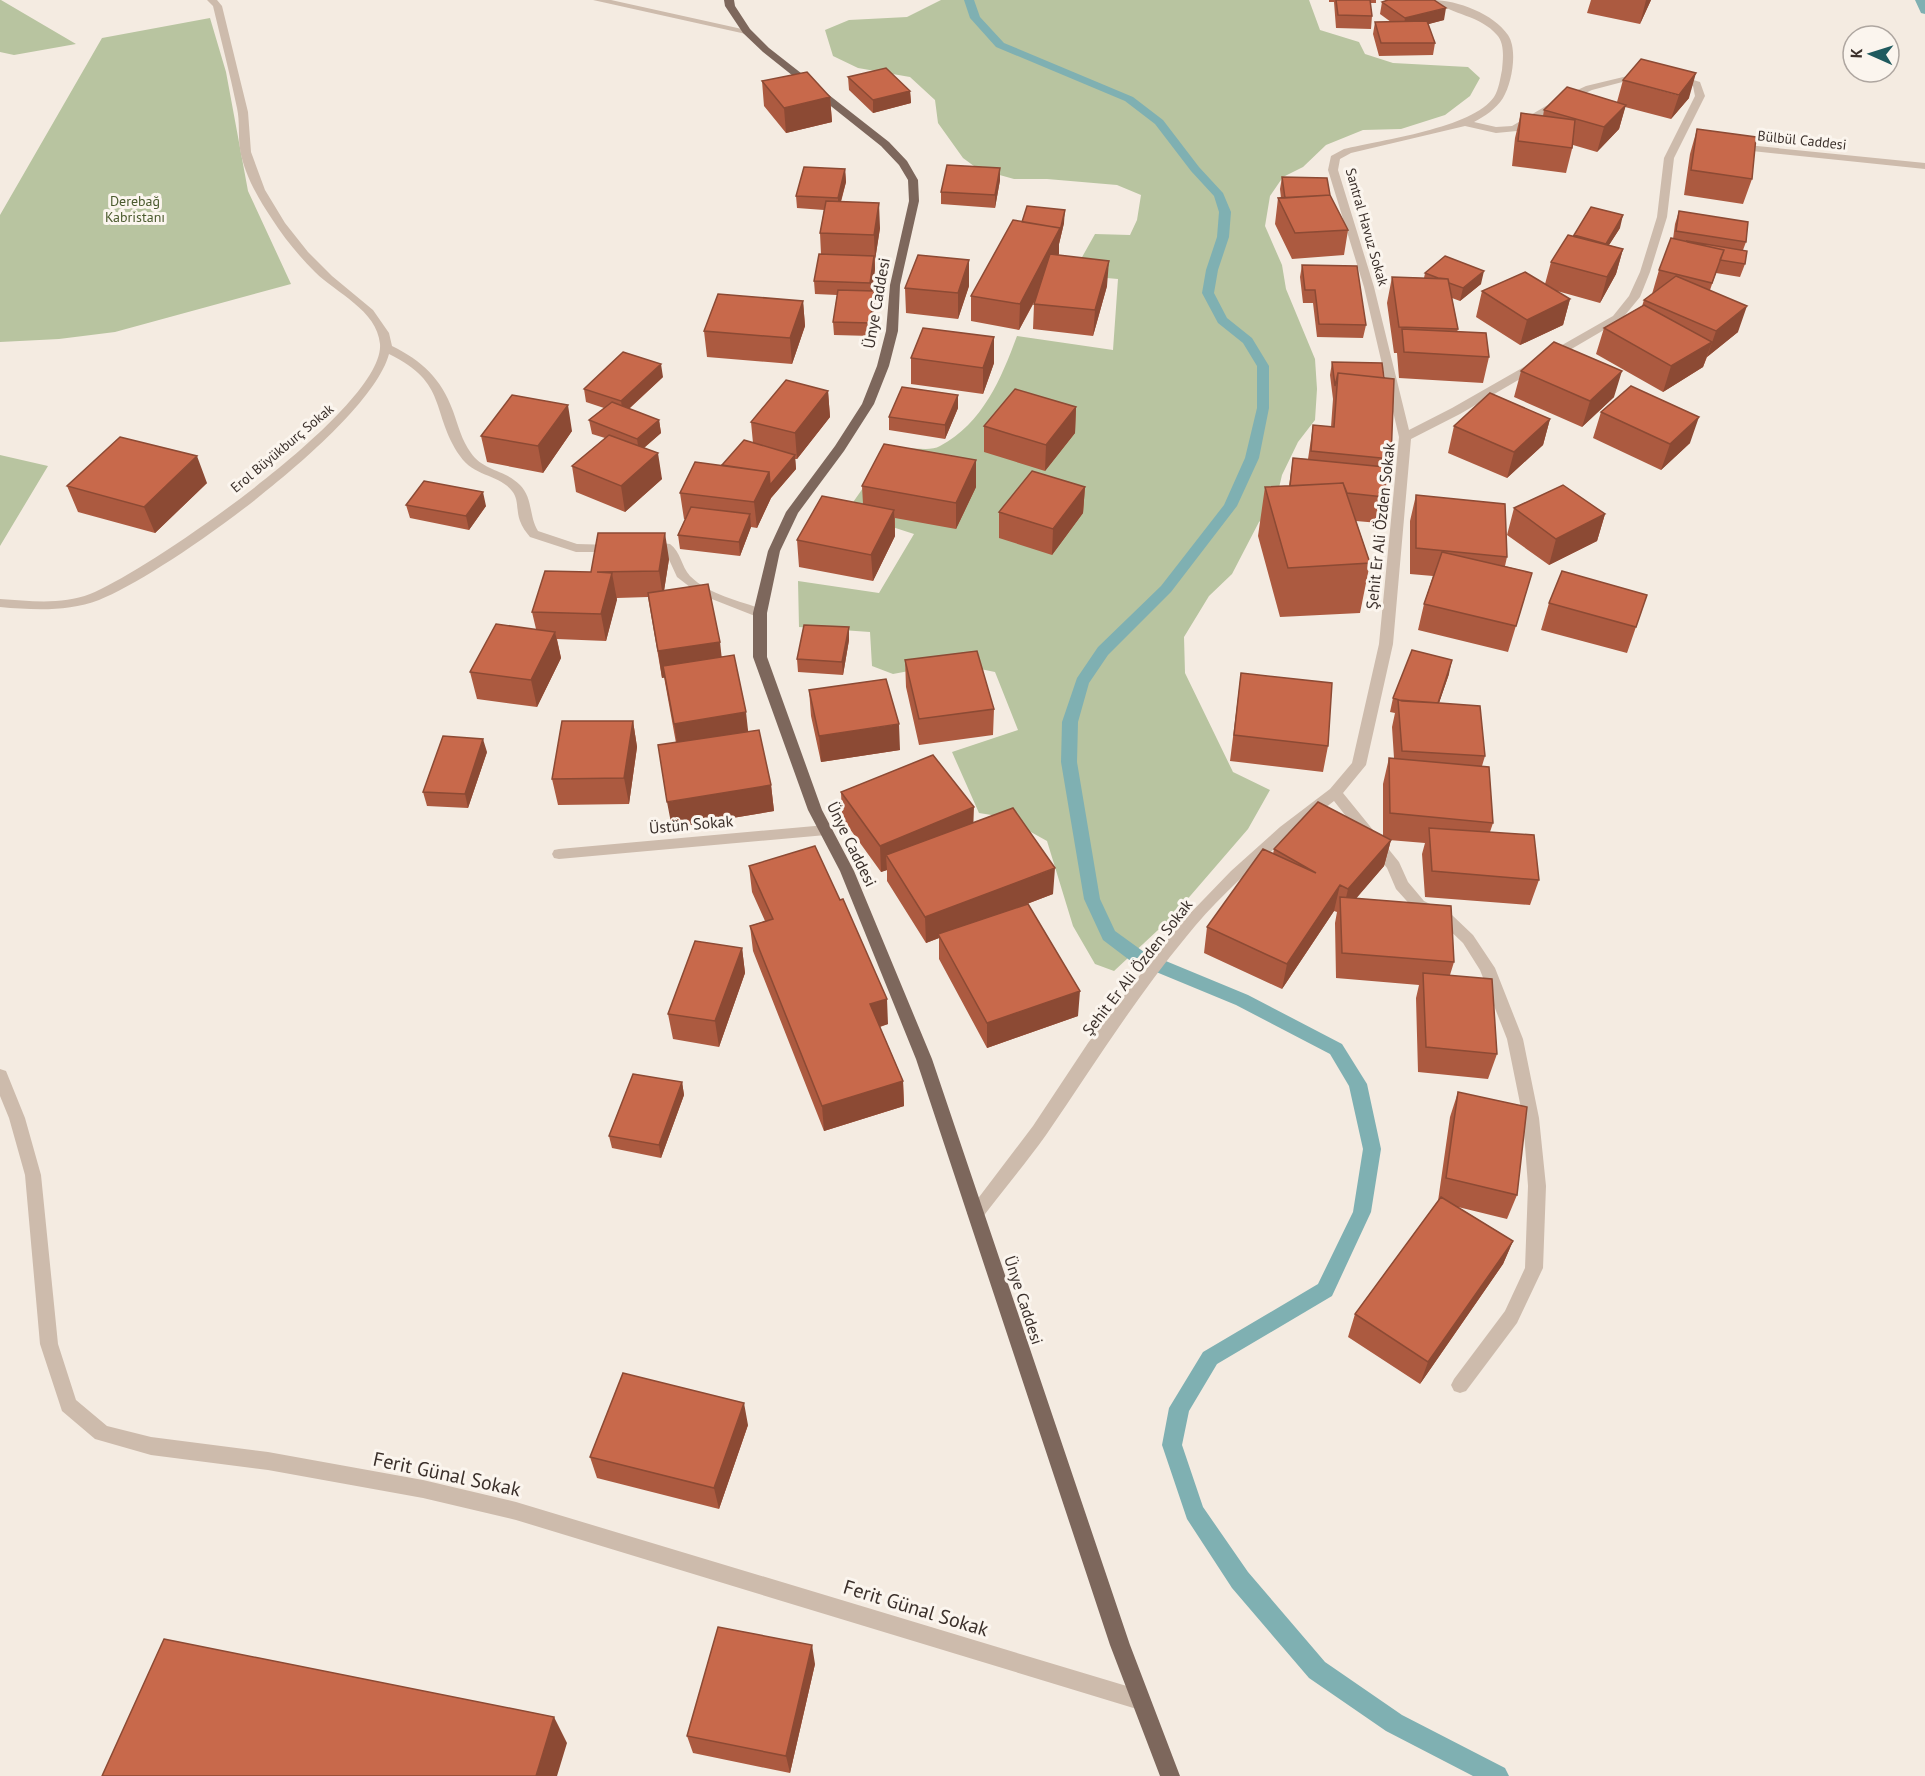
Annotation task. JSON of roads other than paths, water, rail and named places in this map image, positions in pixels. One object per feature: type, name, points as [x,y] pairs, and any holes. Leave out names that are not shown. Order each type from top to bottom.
[{"type":"main road","name":"Ünye Caddesi","points":[[729,0],[730,6],[746,31],[766,50],[824,93],[885,144],[903,163],[914,180],[914,201],[896,285],[892,331],[883,366],[868,404],[840,448],[792,512],[774,551],[760,613],[760,657],[815,810],[847,871],[924,1059],[1116,1634],[1170,1776]]},
{"type":"street","points":[[212,0],[217,6],[244,114],[246,151],[256,182],[280,225],[319,271],[373,316],[381,327],[386,348],[414,362],[432,380],[459,443],[472,463],[487,472],[503,477],[519,490],[523,501],[525,521],[534,534],[576,548],[600,550],[651,545],[668,547],[674,553],[686,579],[712,595],[760,613]]},
{"type":"street","points":[[598,0],[746,31]]},
{"type":"street","name":"Santral Havuz Sokak","points":[[1405,437],[1369,287],[1333,170],[1335,158],[1348,151],[1465,123],[1475,118],[1499,97],[1508,59],[1505,37],[1485,19],[1438,0]]},
{"type":"street","name":"Şehit Er Ali Özden Sokak","points":[[976,1213],[1039,1131],[1094,1048],[1181,932],[1236,875],[1285,831],[1335,793],[1359,765],[1386,644],[1405,437],[1456,411],[1617,318],[1634,297],[1645,272],[1662,217],[1669,158],[1683,142],[1700,96],[1697,84],[1680,77],[1658,74],[1637,76],[1589,88],[1559,102],[1514,129],[1496,130],[1465,123]]},
{"type":"street","name":"Bülbül Caddesi","points":[[1723,146],[1925,166]]},
{"type":"street","name":"Erol Büyükburç Sokak","points":[[0,603],[45,606],[92,598],[156,565],[202,533],[339,422],[369,388],[381,366],[386,348]]},
{"type":"street","points":[[1335,793],[1394,866],[1401,885],[1419,905],[1447,919],[1468,939],[1487,968],[1515,1039],[1531,1118],[1537,1186],[1534,1268],[1511,1317],[1460,1385]]},
{"type":"street","name":"Üstün Sokak","points":[[559,854],[826,830]]},
{"type":"street","name":"Ferit Günal Sokak","points":[[0,1076],[16,1118],[33,1175],[49,1344],[69,1405],[102,1433],[152,1446],[268,1461],[423,1489],[516,1511],[1140,1700]]},
{"type":"waterway","points":[[969,0],[975,18],[1000,45],[1129,99],[1159,122],[1195,169],[1219,195],[1225,212],[1223,237],[1212,270],[1208,293],[1222,320],[1248,341],[1263,366],[1263,408],[1252,458],[1230,506],[1166,589],[1103,651],[1082,682],[1070,722],[1069,762],[1092,899],[1109,935],[1138,957],[1242,1000],[1336,1049],[1358,1084],[1372,1149],[1362,1212],[1325,1290],[1210,1358],[1179,1408],[1172,1445],[1194,1512],[1240,1580],[1317,1670],[1394,1723],[1497,1776]]},
{"type":"waterway","points":[[1920,0],[1925,11]]},
{"type":"park label","name":"Derebağ Kabristanı","points":[[135,210]]}]
